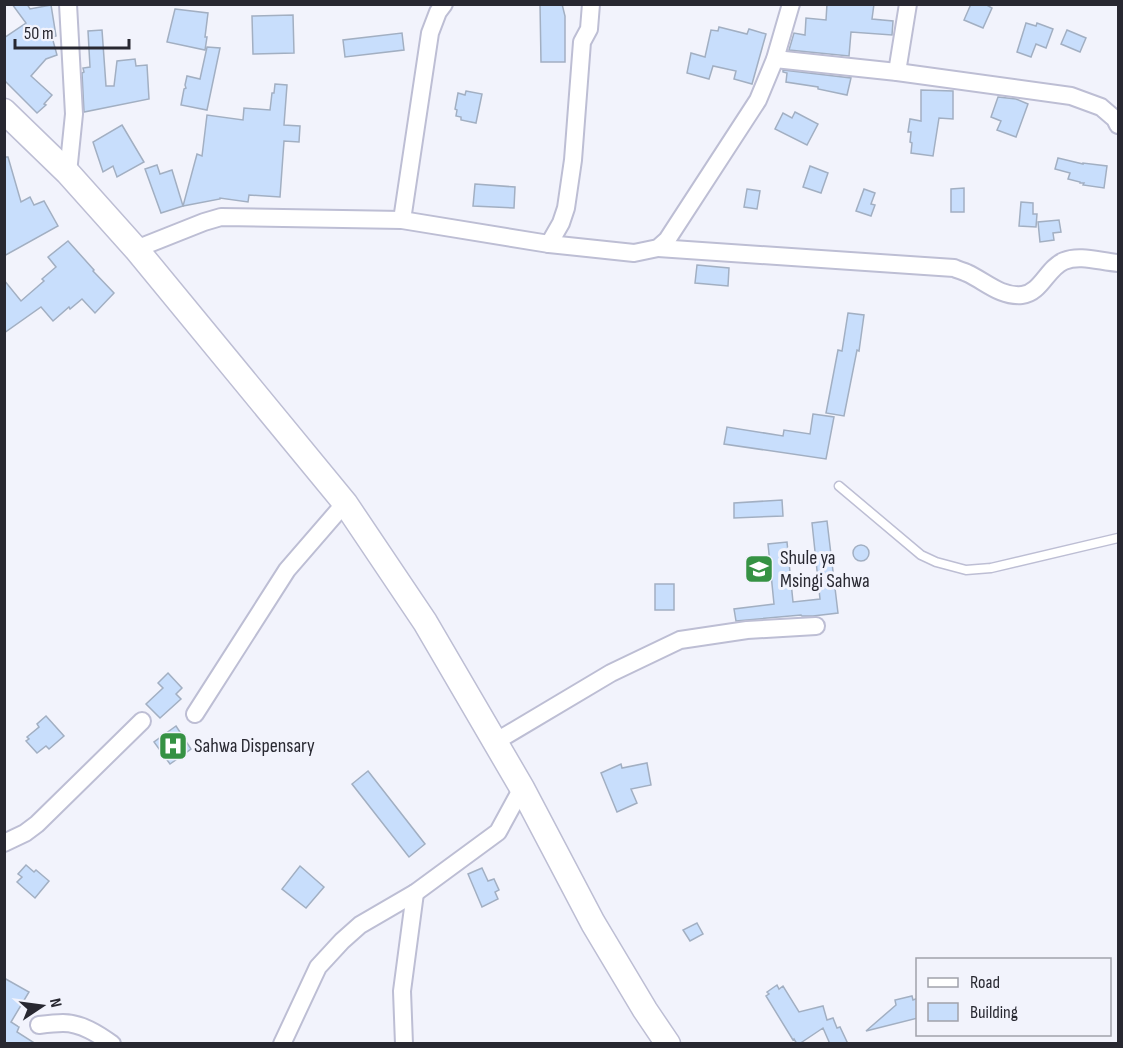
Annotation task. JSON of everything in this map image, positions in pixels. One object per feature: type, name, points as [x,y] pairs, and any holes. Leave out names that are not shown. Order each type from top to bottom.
[{"type":"main road","points":[[4,111],[68,173],[136,249],[345,502],[425,622],[522,788],[599,933],[668,1044]]},
{"type":"street","points":[[68,4],[74,114],[68,173]]},
{"type":"street","points":[[402,220],[430,33],[438,12],[444,4]]},
{"type":"street","points":[[549,244],[561,223],[566,208],[573,160],[582,42],[589,29],[591,4]]},
{"type":"street","points":[[658,248],[667,240],[758,100],[775,59],[791,4]]},
{"type":"street","points":[[897,72],[908,4]]},
{"type":"street","points":[[775,59],[897,72],[1071,96],[1101,107],[1119,125]]},
{"type":"street","points":[[1101,107],[1119,105]]},
{"type":"street","points":[[136,249],[221,217],[402,220],[549,244],[634,253],[658,248],[954,268],[991,288],[1010,294],[1023,295],[1033,291],[1054,266],[1064,261],[1075,258],[1119,263]]},
{"type":"street","points":[[195,714],[287,570],[345,502]]},
{"type":"street","points":[[495,742],[611,673],[680,640],[747,630],[816,626]]},
{"type":"street","points":[[4,843],[38,824],[142,721]]},
{"type":"street","points":[[282,1044],[318,967],[342,941],[360,925],[415,893],[498,832],[522,788]]},
{"type":"street","points":[[404,1044],[402,991],[415,893]]},
{"type":"street","points":[[39,1025],[74,1024],[101,1036],[112,1044]]},
{"type":"lane","points":[[839,486],[921,555],[936,562],[966,570],[991,568],[1119,538]]},
{"type":"building","points":[[12,4],[27,4],[30,9],[51,5],[56,36],[52,37],[57,55],[46,59],[31,76],[52,95],[37,113],[4,80],[4,38],[26,23]]},
{"type":"building","points":[[540,4],[562,4],[565,16],[565,62],[541,62]]},
{"type":"building","points":[[827,4],[874,4],[872,19],[893,21],[892,35],[851,32],[849,56],[789,50],[794,33],[805,35],[806,18],[826,20]]},
{"type":"building","points":[[971,4],[985,4],[992,8],[983,28],[964,20]]},
{"type":"building","points":[[175,9],[208,13],[205,50],[167,42]]},
{"type":"building","points":[[293,15],[294,53],[253,54],[252,16]]},
{"type":"building","points":[[1026,23],[1036,26],[1037,23],[1053,29],[1046,48],[1036,44],[1031,57],[1017,52]]},
{"type":"building","points":[[719,27],[747,34],[749,29],[766,34],[752,84],[734,79],[736,71],[713,66],[709,79],[687,73],[691,53],[705,57],[711,30],[718,31]]},
{"type":"building","points":[[102,30],[106,86],[114,86],[117,61],[135,59],[136,66],[147,65],[149,99],[84,112],[82,73],[83,68],[90,67],[88,31]]},
{"type":"building","points":[[1067,30],[1086,38],[1080,52],[1061,44]]},
{"type":"building","points":[[402,33],[404,50],[345,57],[343,40]]},
{"type":"building","points":[[207,47],[220,48],[207,110],[181,105],[187,76],[200,79]]},
{"type":"building","points":[[783,70],[851,78],[847,95],[786,82],[787,73]]},
{"type":"building","points":[[275,84],[287,85],[284,125],[300,126],[299,142],[284,141],[280,197],[249,195],[248,202],[220,198],[183,206],[197,154],[202,156],[207,115],[243,120],[244,108],[270,110]]},
{"type":"building","points":[[921,90],[953,91],[953,119],[939,118],[933,156],[911,153],[911,132],[908,132],[910,119],[921,121]]},
{"type":"building","points":[[466,91],[482,94],[476,123],[461,120],[461,117],[456,116],[458,93],[465,95]]},
{"type":"building","points":[[998,97],[1016,99],[1028,104],[1016,137],[997,130],[1001,121],[991,117]]},
{"type":"building","points":[[795,112],[818,124],[807,145],[775,129],[783,113],[792,118]]},
{"type":"building","points":[[122,125],[144,162],[117,177],[113,166],[103,172],[93,142]]},
{"type":"building","points":[[4,157],[8,157],[21,202],[30,197],[34,205],[44,201],[58,226],[4,256]]},
{"type":"building","points":[[1058,158],[1083,164],[1107,166],[1104,188],[1083,185],[1084,183],[1068,179],[1070,173],[1055,169]]},
{"type":"building","points":[[157,165],[160,174],[172,170],[183,206],[161,213],[145,169]]},
{"type":"building","points":[[810,166],[828,173],[821,193],[803,187]]},
{"type":"building","points":[[475,184],[515,187],[514,208],[473,206]]},
{"type":"building","points":[[964,188],[964,212],[951,212],[951,189]]},
{"type":"building","points":[[747,189],[760,191],[757,209],[744,207]]},
{"type":"building","points":[[864,189],[875,193],[871,204],[875,205],[871,216],[856,211]]},
{"type":"building","points":[[1021,202],[1033,203],[1033,214],[1037,214],[1036,227],[1019,226]]},
{"type":"building","points":[[1059,220],[1061,232],[1053,233],[1054,240],[1040,242],[1038,222]]},
{"type":"building","points":[[68,241],[114,293],[95,313],[82,299],[53,321],[41,307],[4,333],[4,280],[21,301],[56,267],[48,257]]},
{"type":"building","points":[[697,265],[729,268],[728,286],[695,283]]},
{"type":"building","points":[[848,313],[864,315],[859,351],[857,350],[844,416],[826,413],[838,350],[842,351]]},
{"type":"building","points":[[813,414],[834,417],[826,459],[724,444],[727,427],[783,436],[784,430],[810,434]]},
{"type":"building","points":[[782,500],[783,516],[734,518],[734,503]]},
{"type":"building","points":[[827,521],[838,613],[736,621],[734,609],[774,604],[768,544],[787,542],[793,602],[820,599],[812,523]]},
{"type":"building","points":[[861,545],[867,547],[869,553],[867,559],[861,561],[855,559],[853,553],[855,547]]},
{"type":"building","points":[[655,584],[674,584],[674,610],[655,610]]},
{"type":"building","points":[[168,673],[182,688],[176,694],[181,699],[160,718],[146,704],[163,688],[158,683]]},
{"type":"building","points":[[46,716],[64,736],[49,749],[46,746],[37,753],[26,741],[29,739],[27,737],[39,727],[37,724]]},
{"type":"building","name":"Sahwa Dispensary","points":[[176,726],[191,749],[170,764],[154,742]]},
{"type":"building","points":[[647,763],[651,785],[631,789],[637,803],[617,812],[601,773],[621,764],[622,768]]},
{"type":"building","points":[[368,771],[425,844],[409,857],[352,784]]},
{"type":"building","points":[[26,865],[49,881],[35,898],[17,882],[22,877],[18,874]]},
{"type":"building","points":[[300,866],[324,887],[306,908],[282,889]]},
{"type":"building","points":[[482,868],[488,881],[494,879],[499,890],[495,892],[498,899],[482,907],[468,874]]},
{"type":"building","points":[[697,923],[703,934],[690,941],[683,930]]},
{"type":"building","points":[[4,978],[29,992],[11,1022],[19,1027],[17,1032],[36,1044],[4,1044]]},
{"type":"building","points":[[777,985],[779,989],[783,986],[799,1012],[823,1006],[827,1020],[833,1018],[848,1044],[830,1044],[823,1028],[797,1044],[766,996],[769,994],[767,992]]},
{"type":"building","points":[[912,996],[913,1000],[916,999],[916,1018],[866,1031],[896,1005],[895,1000]]},
{"type":"place","name":"Shule ya Msingi Sahwa","points":[[759,569]]},
{"type":"place","name":"Sahwa Dispensary","points":[[173,746]]}]
